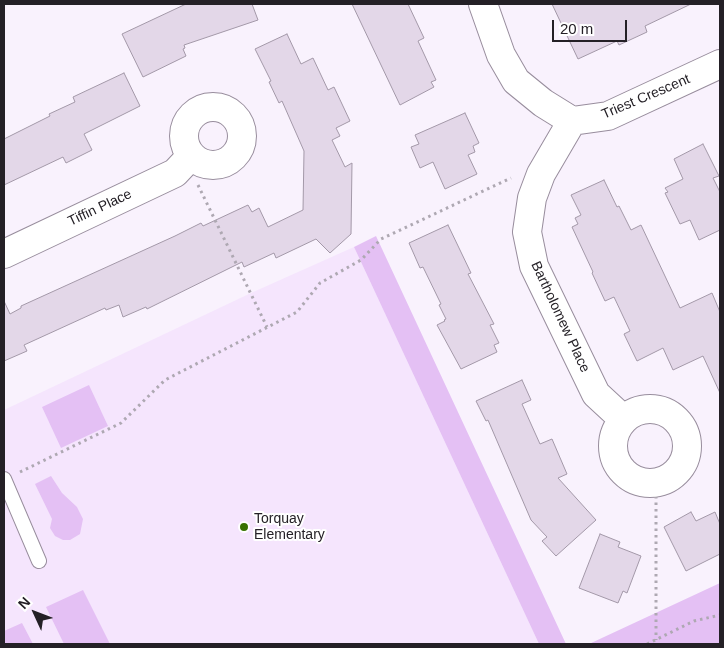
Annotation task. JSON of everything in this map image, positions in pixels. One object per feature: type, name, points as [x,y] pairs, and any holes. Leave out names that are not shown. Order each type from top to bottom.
[{"type":"street","points":[[482,4],[501,55],[516,81],[543,103],[572,121]]},
{"type":"street","name":"Triest Crescent","points":[[572,121],[608,116],[720,64]]},
{"type":"street","name":"Bartholomew Place","points":[[572,121],[541,174],[532,198],[527,232],[534,266],[596,394],[624,419]]},
{"type":"street","name":"Tiffin Place","points":[[4,254],[175,173],[186,161]]},
{"type":"street","points":[[646,408],[659,409],[671,415],[680,423],[687,441],[684,460],[678,471],[668,479],[656,483],[644,483],[633,479],[623,472],[616,463],[612,451],[613,439],[617,428],[624,419],[634,412],[646,408]]},
{"type":"lane","points":[[4,479],[39,561]]},
{"type":"path","points":[[186,161],[267,327]]},
{"type":"path","points":[[4,479],[120,423],[165,380],[297,312],[320,283],[361,260],[381,239],[517,176],[541,174]]},
{"type":"path","points":[[656,483],[656,640]]},
{"type":"path","points":[[647,644],[694,621],[720,615]]},
{"type":"shaded area","points":[[376,236],[566,644],[539,644],[354,247]]},
{"type":"shaded area","name":"Torquay Elementary","points":[[354,247],[539,644],[4,644],[4,410],[251,293]]},
{"type":"shaded area","points":[[89,385],[108,426],[61,448],[42,407]]},
{"type":"shaded area","points":[[51,476],[62,493],[77,507],[83,519],[80,534],[70,540],[63,540],[55,536],[50,528],[52,519],[35,484]]},
{"type":"shaded area","points":[[720,583],[720,644],[589,644]]},
{"type":"shaded area","points":[[83,590],[110,644],[64,644],[46,607]]},
{"type":"shaded area","points":[[22,623],[33,644],[4,644],[4,631]]},
{"type":"building","points":[[186,4],[252,4],[258,20],[184,45],[185,48],[183,49],[186,56],[143,77],[122,34]]},
{"type":"building","points":[[352,4],[408,4],[424,38],[418,41],[436,80],[431,82],[434,87],[400,105]]},
{"type":"building","points":[[552,4],[691,4],[645,26],[647,32],[619,45],[617,41],[578,59]]},
{"type":"building","points":[[287,34],[301,64],[313,58],[328,90],[334,87],[350,121],[336,128],[340,136],[332,140],[345,167],[352,163],[351,234],[330,253],[316,239],[276,258],[274,253],[244,267],[242,262],[147,309],[146,307],[123,317],[119,305],[106,310],[105,308],[24,345],[27,351],[4,361],[4,301],[10,314],[21,308],[21,306],[201,223],[203,226],[248,205],[252,212],[259,208],[268,227],[303,210],[304,151],[282,101],[279,103],[269,82],[271,81],[255,49]]},
{"type":"building","points":[[124,73],[140,106],[84,134],[92,150],[66,163],[63,157],[4,185],[4,139],[75,102],[73,97]]},
{"type":"building","points":[[465,113],[479,143],[473,146],[475,152],[468,155],[477,174],[445,189],[433,162],[420,168],[411,147],[419,144],[415,135]]},
{"type":"building","points":[[703,144],[719,176],[713,178],[720,192],[720,230],[699,240],[690,220],[680,224],[665,193],[668,192],[665,188],[683,179],[674,159]]},
{"type":"building","points":[[604,180],[631,230],[641,225],[680,308],[712,293],[720,312],[720,393],[703,356],[673,370],[663,348],[637,361],[624,334],[630,331],[614,297],[605,301],[572,227],[578,224],[575,218],[581,215],[571,195]]},
{"type":"building","points":[[448,225],[471,273],[468,274],[494,324],[490,325],[499,343],[494,345],[497,352],[461,369],[437,325],[446,319],[439,305],[441,304],[423,267],[420,268],[409,243]]},
{"type":"building","points":[[522,380],[531,400],[522,404],[540,444],[552,439],[567,474],[558,478],[596,520],[556,556],[542,541],[547,537],[531,520],[488,420],[486,421],[476,401]]},
{"type":"building","points":[[691,512],[696,521],[715,512],[720,524],[720,554],[686,571],[664,527]]},
{"type":"building","points":[[600,534],[620,542],[618,547],[641,556],[627,593],[623,591],[618,603],[579,588]]},
{"type":"place","name":"Torquay Elementary","points":[[244,527]]}]
